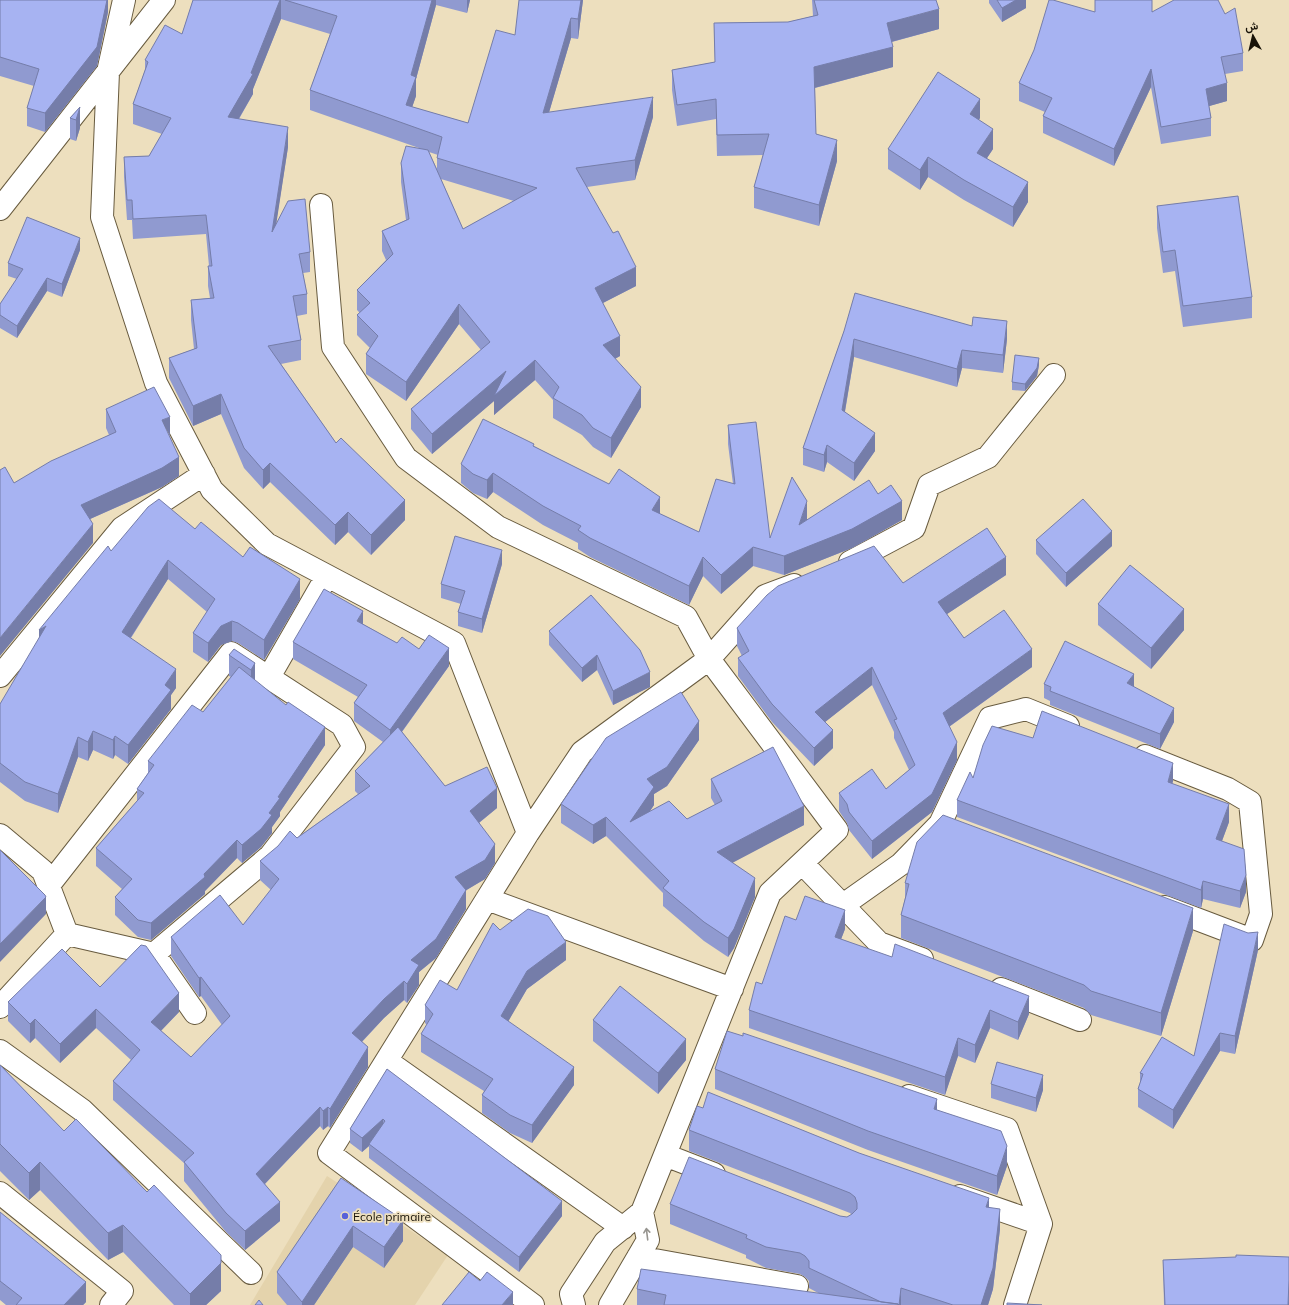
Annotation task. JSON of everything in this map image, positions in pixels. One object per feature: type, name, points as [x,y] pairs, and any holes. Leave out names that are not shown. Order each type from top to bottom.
[{"type":"street","points":[[124,0],[108,72],[102,217],[156,383],[212,490],[267,544],[454,643],[528,833]]},
{"type":"street","points":[[0,209],[164,0]]},
{"type":"street","points":[[321,205],[333,347],[406,458],[498,527],[686,616],[709,659],[837,830],[770,893],[732,989],[723,1032],[690,1092],[642,1212],[605,1242],[571,1294],[574,1305]]},
{"type":"street","points":[[533,1305],[329,1153],[528,833],[582,752],[709,659],[765,596],[857,559],[914,528],[929,485],[988,457],[1054,375]]},
{"type":"street","points":[[0,676],[122,528],[204,474]]},
{"type":"street","points":[[269,677],[327,576]]},
{"type":"street","points":[[49,886],[231,653],[342,725],[354,747],[270,856],[154,954]]},
{"type":"street","points":[[843,905],[900,864],[940,824],[990,718],[1026,709],[1083,732]]},
{"type":"street","points":[[1127,749],[1228,788],[1250,802],[1261,914],[1252,940],[1148,901]]},
{"type":"street","points":[[940,824],[962,833]]},
{"type":"street","points":[[0,834],[43,871],[67,934]]},
{"type":"street","points":[[802,863],[879,943],[938,966]]},
{"type":"street","points":[[487,898],[732,989]]},
{"type":"street","points":[[67,934],[154,954],[195,1013]]},
{"type":"street","points":[[0,1007],[67,934]]},
{"type":"street","points":[[983,983],[1080,1020]]},
{"type":"street","points":[[0,1051],[82,1110],[251,1273]]},
{"type":"street","points":[[387,1061],[623,1228]]},
{"type":"street","points":[[887,1088],[1007,1129],[1041,1224],[1015,1305]]},
{"type":"street","points":[[690,1092],[712,1101]]},
{"type":"street","points":[[665,1155],[730,1180]]},
{"type":"street","points":[[938,1188],[1041,1224]]},
{"type":"street","points":[[0,1193],[122,1291],[111,1305]]},
{"type":"street","points":[[610,1305],[648,1240],[642,1212]]},
{"type":"street","points":[[638,1257],[797,1286]]},
{"type":"shaded area","name":"École primaire","points":[[327,1176],[448,1255],[415,1305],[250,1305]]},
{"type":"building","points":[[0,0],[107,0],[97,47],[45,113],[27,108],[39,69],[0,57]]},
{"type":"building","points":[[193,0],[280,0],[251,73],[253,74],[228,117],[288,127],[272,232],[288,201],[305,199],[310,252],[299,254],[307,294],[293,296],[301,340],[268,346],[336,443],[341,438],[405,500],[371,535],[348,512],[335,525],[270,463],[263,470],[244,448],[221,394],[193,406],[169,358],[197,348],[191,300],[214,298],[208,266],[212,266],[206,215],[133,219],[132,200],[127,200],[124,157],[149,156],[171,118],[133,104],[148,62],[145,60],[165,25],[182,34]]},
{"type":"building","points":[[285,0],[432,0],[411,75],[416,77],[406,105],[468,123],[496,30],[515,35],[519,0],[581,0],[578,19],[571,18],[543,113],[653,97],[635,160],[576,168],[613,233],[618,231],[636,267],[595,288],[620,336],[603,345],[641,387],[611,438],[593,428],[582,415],[553,398],[559,387],[535,360],[494,396],[506,371],[432,434],[411,409],[490,342],[459,304],[406,382],[366,354],[378,336],[357,315],[370,303],[357,290],[393,254],[382,231],[409,219],[401,163],[406,146],[428,150],[463,229],[537,188],[437,158],[442,137],[310,90],[337,16]]},
{"type":"building","points":[[814,0],[936,0],[939,9],[887,23],[893,47],[814,67],[816,134],[837,140],[819,205],[754,187],[769,134],[717,135],[716,99],[677,105],[672,70],[715,62],[714,23],[788,22],[818,15]]},
{"type":"building","points":[[997,0],[1016,0],[1002,8]]},
{"type":"building","points":[[1049,0],[1095,12],[1095,0],[1152,0],[1152,12],[1174,0],[1218,0],[1225,14],[1235,8],[1243,53],[1221,57],[1227,83],[1206,89],[1211,118],[1161,127],[1151,69],[1114,149],[1043,116],[1052,98],[1019,83],[1034,50]]},
{"type":"building","points":[[938,72],[980,99],[970,114],[993,129],[977,153],[1028,182],[1013,207],[964,180],[928,157],[920,170],[888,149]]},
{"type":"building","points":[[80,107],[76,120],[70,118]]},
{"type":"building","points":[[1238,196],[1252,297],[1183,306],[1175,250],[1163,252],[1157,206]]},
{"type":"building","points":[[27,217],[80,238],[62,284],[47,278],[17,326],[0,315],[0,304],[23,269],[8,263]]},
{"type":"building","points":[[855,293],[972,326],[973,317],[1007,321],[1003,355],[962,350],[957,369],[854,339],[842,410],[875,433],[854,463],[827,445],[824,455],[803,448],[844,331]]},
{"type":"building","points":[[1015,355],[1039,358],[1037,368],[1025,384],[1012,382]]},
{"type":"building","points":[[154,387],[170,417],[162,420],[179,457],[162,468],[81,505],[93,524],[0,638],[0,470],[5,467],[14,483],[51,461],[116,432],[106,409]]},
{"type":"building","points":[[483,419],[609,484],[619,469],[660,497],[652,510],[699,532],[716,479],[735,484],[728,425],[756,422],[770,538],[792,477],[807,501],[799,525],[869,480],[878,494],[891,485],[902,501],[852,529],[784,556],[753,547],[721,575],[703,557],[689,586],[590,538],[578,530],[581,526],[543,506],[493,473],[487,480],[473,474],[461,464]]},
{"type":"building","points":[[159,499],[195,529],[201,522],[243,557],[250,547],[300,579],[264,640],[238,623],[232,621],[221,626],[208,643],[193,633],[215,599],[168,560],[122,632],[176,669],[165,685],[171,690],[128,745],[115,736],[113,740],[93,731],[88,742],[78,737],[58,794],[25,782],[0,763],[0,704],[46,626],[39,630],[108,546],[111,551],[148,507]]},
{"type":"building","points":[[1083,499],[1112,531],[1066,573],[1036,540]]},
{"type":"building","points":[[987,528],[1006,557],[938,602],[964,638],[1004,610],[1032,649],[943,713],[957,742],[932,794],[872,841],[849,812],[847,804],[839,793],[872,769],[886,789],[915,765],[894,720],[897,719],[872,667],[815,712],[833,730],[814,748],[772,704],[738,658],[749,651],[737,628],[767,595],[778,586],[874,546],[903,583]]},
{"type":"building","points":[[455,536],[502,550],[482,619],[458,612],[465,591],[441,584]]},
{"type":"building","points":[[1130,565],[1184,609],[1151,648],[1098,604]]},
{"type":"building","points":[[324,589],[363,611],[357,621],[397,643],[402,637],[419,649],[429,635],[449,648],[390,730],[354,703],[367,685],[293,642]]},
{"type":"building","points":[[591,595],[640,650],[650,672],[613,691],[597,655],[582,668],[549,631]]},
{"type":"building","points":[[1065,641],[1134,674],[1127,683],[1174,708],[1160,734],[1050,691],[1051,687],[1044,684]]},
{"type":"building","points":[[234,649],[255,663],[251,670],[229,655]]},
{"type":"building","points":[[239,667],[286,705],[288,702],[325,727],[278,797],[280,798],[269,813],[272,815],[261,829],[242,845],[237,840],[204,874],[205,877],[151,923],[138,920],[115,897],[132,879],[96,848],[144,793],[137,789],[154,765],[148,761],[192,705],[203,712]]},
{"type":"building","points":[[681,692],[699,721],[667,767],[647,779],[654,787],[630,822],[669,801],[687,819],[722,801],[711,779],[773,747],[804,806],[717,852],[755,878],[734,929],[728,938],[704,922],[663,888],[669,881],[606,817],[593,825],[561,804],[606,738]]},
{"type":"building","points":[[1042,711],[1173,763],[1168,782],[1229,804],[1216,839],[1244,849],[1246,875],[1240,891],[1203,881],[1201,890],[957,800],[970,772],[973,778],[983,745],[992,726],[1033,738]]},
{"type":"building","points":[[398,727],[445,786],[487,767],[497,788],[470,811],[495,844],[485,860],[455,877],[466,890],[436,939],[411,960],[419,965],[407,984],[404,981],[384,999],[352,1033],[368,1047],[330,1109],[328,1107],[323,1111],[320,1107],[256,1174],[280,1202],[245,1231],[226,1213],[184,1162],[194,1153],[113,1081],[140,1050],[96,1009],[60,1044],[35,1019],[30,1024],[8,1002],[62,949],[100,987],[141,945],[146,946],[179,993],[151,1022],[191,1057],[230,1016],[201,977],[199,978],[171,937],[220,895],[243,925],[279,879],[260,861],[278,846],[290,831],[297,838],[370,786],[355,771]]},
{"type":"building","points":[[943,815],[1193,908],[1161,1013],[1091,991],[1084,985],[901,915],[909,884],[905,883],[917,842]]},
{"type":"building","points":[[0,850],[46,897],[0,944]]},
{"type":"building","points":[[805,896],[845,910],[835,937],[892,957],[895,944],[1029,996],[1018,1022],[990,1010],[975,1045],[958,1038],[945,1077],[749,1010],[756,982],[762,984],[785,916],[796,920]]},
{"type":"building","points":[[528,909],[548,916],[566,942],[527,971],[501,1016],[574,1067],[532,1125],[510,1115],[482,1095],[493,1079],[421,1034],[433,1014],[425,1005],[440,980],[457,990],[493,923],[500,930]]},
{"type":"building","points":[[1224,924],[1248,933],[1258,932],[1235,1036],[1220,1033],[1173,1110],[1138,1089],[1143,1074],[1140,1073],[1162,1037],[1194,1056]]},
{"type":"building","points":[[620,986],[686,1039],[658,1073],[593,1020]]},
{"type":"building","points":[[727,1031],[743,1036],[743,1033],[937,1099],[934,1109],[1001,1131],[1007,1146],[997,1176],[868,1131],[715,1069]]},
{"type":"building","points":[[997,1062],[1043,1075],[1036,1098],[991,1084]]},
{"type":"building","points":[[0,1065],[64,1131],[76,1119],[147,1192],[154,1185],[221,1255],[221,1263],[190,1294],[123,1225],[108,1233],[40,1162],[29,1173],[0,1144]]},
{"type":"building","points":[[387,1069],[562,1201],[519,1257],[369,1144],[385,1121],[383,1119],[362,1138],[350,1129]]},
{"type":"building","points":[[708,1092],[859,1153],[989,1198],[986,1207],[1000,1209],[993,1268],[981,1305],[953,1305],[901,1288],[899,1305],[881,1302],[809,1268],[809,1261],[800,1253],[766,1247],[746,1238],[747,1235],[670,1204],[689,1157],[840,1216],[847,1217],[857,1209],[855,1197],[850,1193],[689,1130],[697,1106],[703,1108]]},
{"type":"building","points":[[341,1178],[403,1220],[384,1247],[353,1226],[302,1302],[277,1272]]},
{"type":"building","points":[[0,1212],[86,1282],[64,1305],[16,1305],[22,1298],[0,1281]]},
{"type":"building","points":[[1236,1255],[1289,1257],[1288,1305],[1165,1305],[1163,1260],[1236,1257]]},
{"type":"building","points":[[641,1269],[898,1305],[664,1305],[666,1295],[637,1289]]},
{"type":"building","points":[[469,1272],[480,1281],[487,1272],[513,1292],[502,1305],[442,1305]]},
{"type":"building","points":[[259,1300],[263,1305],[255,1305]]},
{"type":"building","points":[[1007,1303],[1042,1305],[1007,1305]]},
{"type":"place","name":"École primaire","points":[[345,1216]]}]
